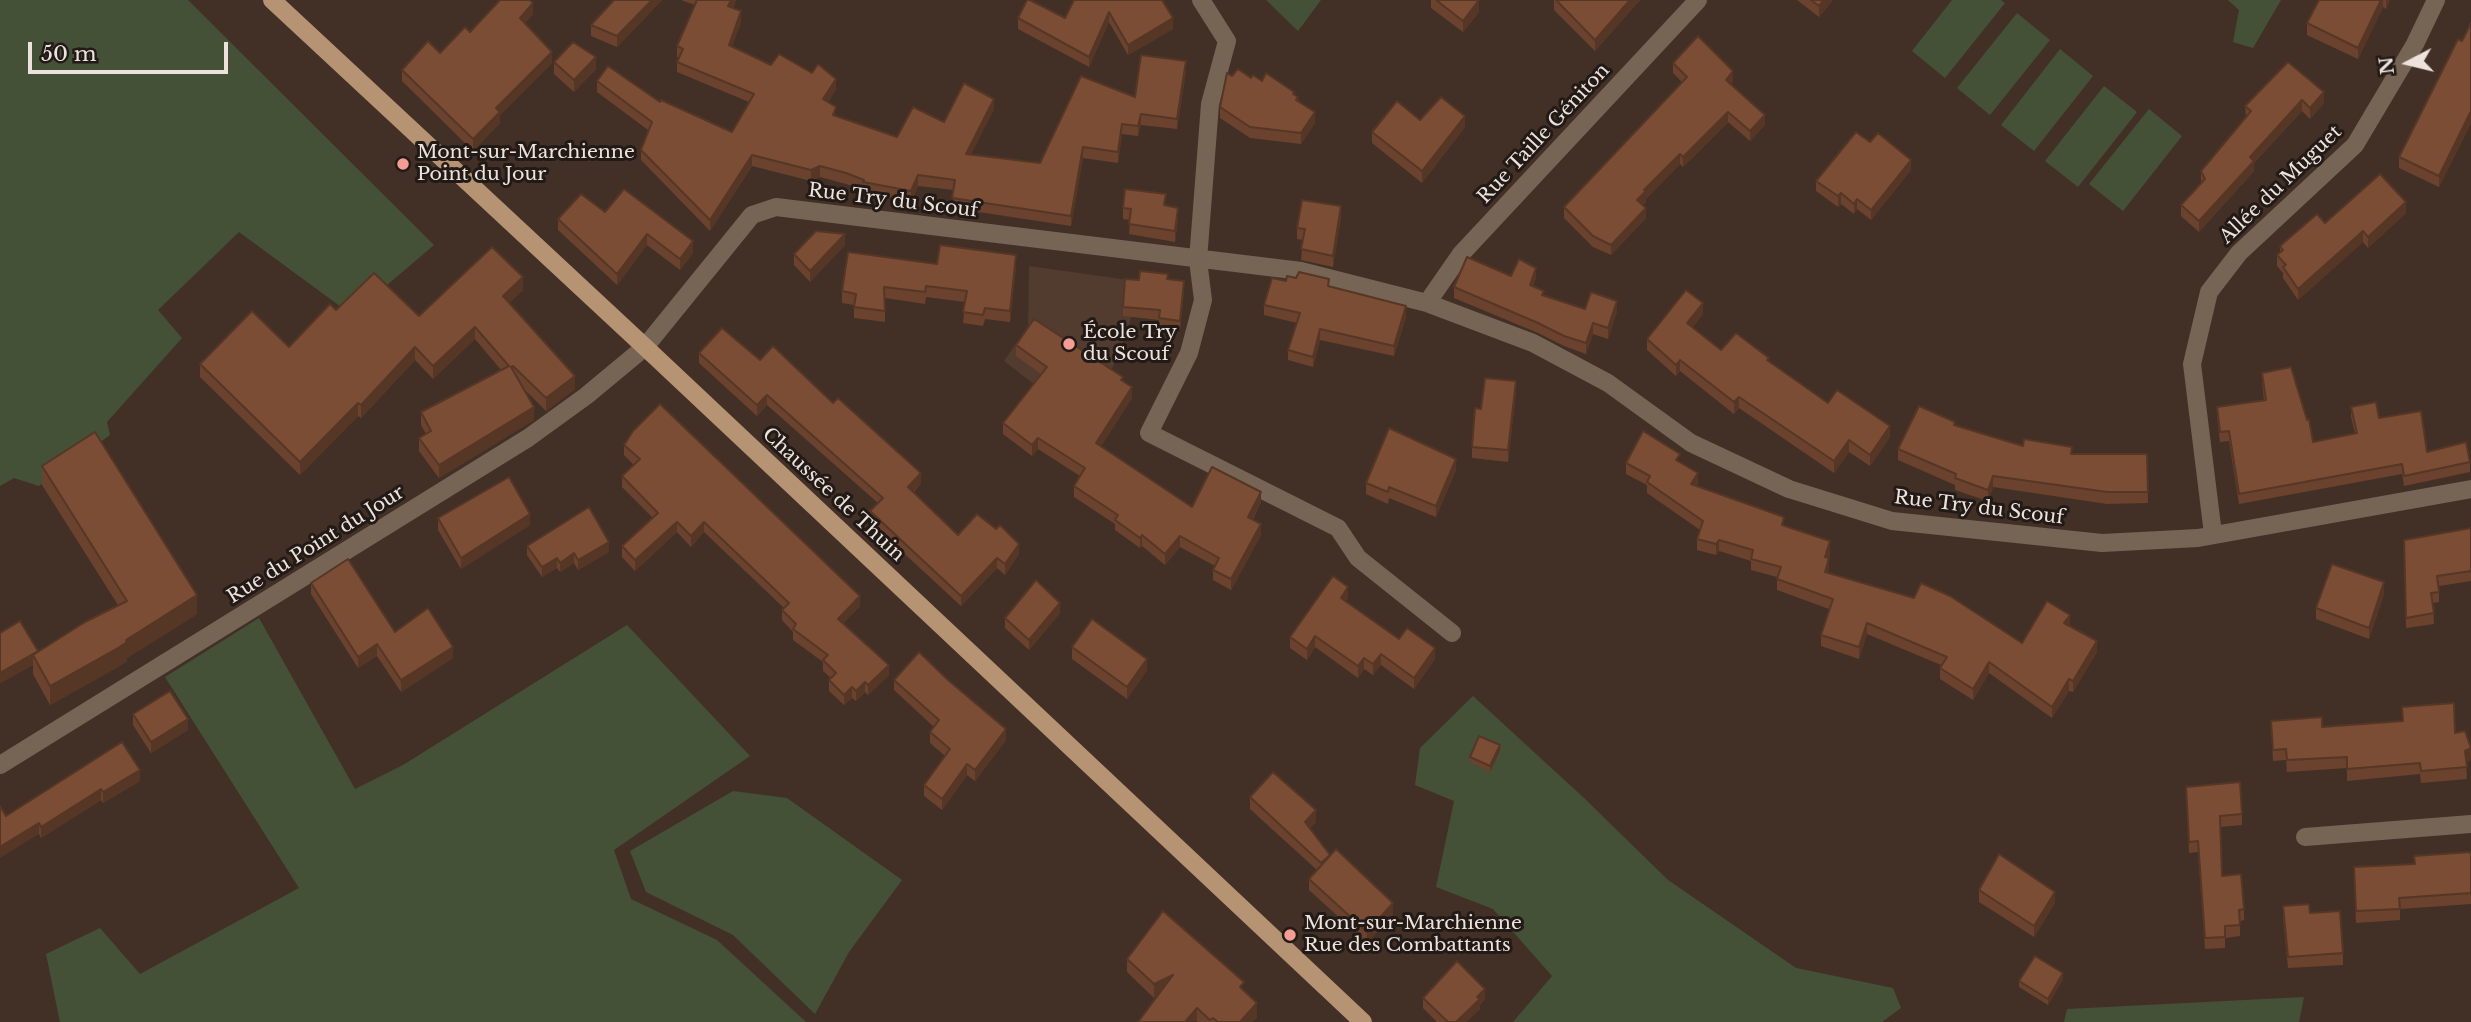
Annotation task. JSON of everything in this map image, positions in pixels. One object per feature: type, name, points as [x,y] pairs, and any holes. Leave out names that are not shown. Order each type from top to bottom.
[{"type":"main road","name":"Chaussée de Thuin","points":[[272,0],[1363,1022]]},
{"type":"street","points":[[1201,0],[1227,41],[1210,104],[1198,260],[1203,300],[1189,353],[1149,433],[1338,528],[1358,558],[1452,633]]},
{"type":"street","name":"Rue Taille Géniton","points":[[1427,303],[1461,254],[1698,0]]},
{"type":"street","name":"Allée du Muguet","points":[[2213,534],[2192,364],[2209,292],[2239,253],[2355,145],[2415,44],[2435,0]]},
{"type":"street","name":"Rue Try du Scouf","points":[[645,347],[752,215],[776,207],[1301,271],[1427,303],[1544,349],[1608,383],[1691,443],[1764,478],[1789,489],[1892,521],[2102,543],[2198,538],[2471,489]]},
{"type":"street","name":"Rue du Point du Jour","points":[[0,765],[528,438],[586,396],[645,347]]},
{"type":"street","points":[[2305,837],[2471,824]]},
{"type":"shaded area","name":"École Try du Scouf","points":[[1029,266],[1136,281],[1130,322],[1108,380],[1082,421],[1004,361],[1028,326]]},
{"type":"green space","points":[[0,0],[188,0],[434,245],[352,315],[239,232],[158,310],[182,338],[107,422],[110,435],[39,486],[14,478],[0,486]]},
{"type":"green space","points":[[1266,0],[1321,0],[1298,31]]},
{"type":"green space","points":[[1952,0],[2001,0],[2005,3],[1945,78],[1912,51]]},
{"type":"green space","points":[[2228,0],[2281,0],[2253,48],[2233,42],[2239,10]]},
{"type":"green space","points":[[2017,13],[2050,40],[1990,115],[1957,88]]},
{"type":"green space","points":[[2060,49],[2093,76],[2034,151],[2001,125]]},
{"type":"green space","points":[[2104,86],[2137,112],[2078,187],[2045,161]]},
{"type":"green space","points":[[2149,109],[2182,136],[2123,211],[2089,184]]},
{"type":"green space","points":[[259,618],[355,789],[403,765],[627,625],[750,756],[614,850],[631,899],[717,940],[806,1022],[60,1022],[46,954],[100,928],[140,974],[299,888],[165,677]]},
{"type":"green space","points":[[1473,696],[1668,880],[1796,968],[1893,988],[1901,1008],[1882,1022],[1513,1022],[1552,976],[1493,909],[1436,887],[1454,801],[1415,785],[1420,748]]},
{"type":"green space","points":[[733,791],[787,798],[902,880],[849,952],[815,1014],[733,935],[646,892],[630,851]]},
{"type":"green space","points":[[2304,997],[2299,1022],[2064,1022],[2067,1009]]},
{"type":"building","points":[[500,0],[530,0],[533,3],[520,18],[552,52],[496,108],[500,112],[473,139],[402,70],[428,41],[440,53],[465,27],[470,32]]},
{"type":"building","points":[[614,0],[652,0],[617,36],[591,25]]},
{"type":"building","points":[[697,0],[731,0],[728,6],[741,11],[729,45],[771,65],[779,54],[812,73],[818,64],[836,79],[823,99],[836,107],[833,115],[897,137],[913,107],[944,122],[964,83],[994,99],[966,154],[1040,163],[1081,76],[1135,97],[1141,55],[1186,61],[1177,119],[1141,114],[1138,126],[1122,124],[1118,152],[1083,147],[1071,216],[952,198],[955,180],[918,175],[911,191],[863,182],[864,180],[846,173],[820,166],[811,170],[752,155],[710,220],[641,150],[652,122],[597,81],[608,66],[660,102],[661,100],[732,132],[754,94],[677,62],[683,49],[677,46]]},
{"type":"building","points":[[1027,0],[1065,18],[1074,0],[1162,0],[1173,18],[1128,45],[1109,12],[1089,57],[1018,18]]},
{"type":"building","points":[[1436,0],[1479,0],[1463,21]]},
{"type":"building","points":[[1556,0],[1630,0],[1595,40]]},
{"type":"building","points":[[1811,0],[1824,0],[1819,6]]},
{"type":"building","points":[[2319,0],[2381,0],[2358,48],[2307,23]]},
{"type":"building","points":[[2471,23],[2471,111],[2439,176],[2399,157],[2458,39],[2462,41]]},
{"type":"building","points":[[1698,36],[1733,71],[1726,80],[1765,115],[1750,131],[1728,112],[1683,157],[1680,154],[1644,190],[1646,191],[1637,200],[1646,208],[1611,245],[1593,236],[1564,207],[1687,77],[1673,63]]},
{"type":"building","points":[[573,42],[596,57],[574,80],[554,62]]},
{"type":"building","points":[[2288,62],[2324,92],[2310,108],[2302,100],[2250,157],[2254,161],[2199,221],[2181,205],[2205,179],[2201,171],[2251,111],[2245,106]]},
{"type":"building","points":[[1238,69],[1251,78],[1253,75],[1262,81],[1266,73],[1294,92],[1298,97],[1296,100],[1315,112],[1301,133],[1250,127],[1220,107],[1227,73],[1232,76]]},
{"type":"building","points":[[1441,97],[1465,116],[1422,171],[1372,132],[1397,101],[1420,120]]},
{"type":"building","points":[[1856,132],[1870,142],[1878,133],[1911,160],[1871,210],[1857,199],[1854,204],[1841,193],[1838,196],[1816,181]]},
{"type":"building","points":[[2380,174],[2406,202],[2368,237],[2363,231],[2298,289],[2283,267],[2286,265],[2277,255],[2283,250],[2280,246],[2317,214],[2325,223]]},
{"type":"building","points":[[624,189],[693,241],[680,259],[647,234],[617,274],[558,219],[581,194],[605,212]]},
{"type":"building","points":[[1125,189],[1166,194],[1164,205],[1178,208],[1175,231],[1129,224],[1131,209],[1123,208]]},
{"type":"building","points":[[1302,200],[1341,206],[1333,256],[1301,249],[1305,229],[1297,228]]},
{"type":"building","points":[[816,231],[845,234],[810,271],[794,254]]},
{"type":"building","points":[[940,245],[1016,255],[1010,311],[985,308],[983,315],[963,312],[967,291],[926,286],[925,292],[884,287],[885,311],[854,307],[856,294],[842,291],[848,252],[937,264]]},
{"type":"building","points":[[492,247],[523,277],[503,296],[575,376],[546,398],[511,367],[534,407],[439,465],[419,438],[431,431],[421,412],[509,366],[475,327],[433,366],[415,347],[361,405],[358,403],[300,462],[200,364],[252,311],[289,347],[330,304],[336,310],[374,273],[419,316]]},
{"type":"building","points":[[1467,257],[1511,276],[1519,259],[1536,268],[1530,285],[1544,291],[1542,295],[1585,309],[1591,292],[1617,301],[1608,328],[1593,323],[1586,343],[1564,336],[1454,287]]},
{"type":"building","points":[[1140,271],[1168,274],[1167,279],[1184,281],[1180,321],[1159,318],[1160,310],[1123,307],[1125,279],[1139,280]]},
{"type":"building","points":[[1299,272],[1329,279],[1328,286],[1406,306],[1394,346],[1320,329],[1313,357],[1288,350],[1300,313],[1264,305],[1272,278],[1286,281],[1287,276],[1296,278]]},
{"type":"building","points":[[1686,290],[1703,303],[1687,323],[1721,350],[1736,333],[1769,358],[1767,360],[1828,403],[1837,390],[1890,426],[1870,455],[1849,440],[1834,461],[1739,397],[1734,402],[1680,360],[1676,365],[1647,339]]},
{"type":"building","points":[[1034,319],[1123,377],[1121,380],[1132,387],[1096,443],[1192,507],[1212,467],[1261,492],[1248,517],[1261,524],[1231,579],[1213,570],[1219,558],[1180,536],[1165,554],[1142,535],[1140,538],[1115,520],[1118,515],[1074,486],[1085,468],[1038,438],[1032,445],[1003,423],[1047,367],[1016,345]]},
{"type":"building","points":[[722,328],[760,360],[773,346],[833,403],[838,398],[921,473],[908,487],[958,535],[977,514],[996,529],[1000,525],[1019,544],[1005,564],[997,558],[961,596],[870,511],[883,498],[767,395],[757,405],[699,353]]},
{"type":"building","points":[[2291,367],[2307,420],[2309,419],[2313,442],[2357,433],[2351,407],[2376,402],[2379,418],[2421,411],[2427,452],[2466,442],[2470,462],[2404,476],[2402,464],[2239,494],[2229,431],[2220,432],[2217,407],[2266,400],[2262,373]]},
{"type":"building","points":[[1485,378],[1516,381],[1508,450],[1472,447],[1475,408],[1481,409]]},
{"type":"building","points":[[660,404],[860,596],[838,619],[889,665],[868,685],[865,682],[856,691],[852,687],[844,695],[829,680],[836,673],[823,660],[828,655],[793,629],[796,624],[782,610],[789,603],[704,522],[691,536],[677,522],[635,560],[622,546],[658,513],[622,476],[640,459],[624,445],[633,431]]},
{"type":"building","points":[[1919,406],[1955,422],[1954,425],[2023,446],[2024,439],[2072,447],[2071,454],[2147,454],[2148,492],[2107,492],[1993,476],[1988,490],[1955,478],[1956,474],[1898,449]]},
{"type":"building","points":[[1389,428],[1456,459],[1436,506],[1389,487],[1388,492],[1366,483]]},
{"type":"building","points":[[1643,431],[1680,454],[1676,460],[1698,473],[1691,484],[1784,517],[1782,525],[1830,541],[1825,557],[1829,558],[1825,572],[1914,598],[1921,583],[1950,596],[2022,643],[2047,601],[2070,615],[2064,623],[2097,641],[2073,681],[2069,679],[2052,707],[1989,662],[1973,689],[1940,668],[1947,657],[1867,623],[1859,647],[1821,635],[1833,599],[1777,579],[1781,567],[1751,559],[1753,550],[1719,540],[1716,544],[1697,539],[1703,521],[1647,482],[1650,476],[1626,463]]},
{"type":"building","points":[[95,432],[197,595],[126,640],[127,642],[118,648],[50,686],[33,655],[85,622],[127,601],[42,466]]},
{"type":"building","points":[[509,477],[530,514],[461,558],[438,518]]},
{"type":"building","points":[[589,507],[609,542],[578,560],[574,553],[560,563],[557,558],[542,567],[527,546]]},
{"type":"building","points":[[2471,528],[2471,571],[2437,576],[2439,592],[2431,593],[2434,613],[2406,618],[2404,540]]},
{"type":"building","points":[[348,559],[395,632],[428,608],[453,647],[401,680],[377,644],[358,657],[311,583]]},
{"type":"building","points":[[2332,564],[2384,582],[2369,628],[2316,608]]},
{"type":"building","points":[[1333,576],[1348,587],[1341,598],[1399,639],[1407,628],[1435,648],[1414,678],[1381,654],[1373,664],[1364,658],[1358,666],[1315,636],[1307,649],[1290,637]]},
{"type":"building","points":[[1036,580],[1060,603],[1029,640],[1005,618]]},
{"type":"building","points":[[1092,619],[1147,659],[1127,687],[1072,647]]},
{"type":"building","points":[[20,621],[38,651],[0,673],[0,633]]},
{"type":"building","points":[[919,652],[1006,729],[975,770],[967,764],[942,799],[924,785],[950,749],[930,732],[939,720],[894,680]]},
{"type":"building","points":[[170,691],[188,719],[151,742],[133,714]]},
{"type":"building","points":[[2454,703],[2455,733],[2465,731],[2471,748],[2465,751],[2467,767],[2421,771],[2420,763],[2347,769],[2347,757],[2287,760],[2286,749],[2273,750],[2271,721],[2322,717],[2322,727],[2403,721],[2402,707]]},
{"type":"building","points":[[1479,736],[1500,745],[1490,766],[1470,757]]},
{"type":"building","points":[[122,742],[140,770],[103,792],[101,789],[41,827],[39,823],[0,847],[0,806],[6,816]]},
{"type":"building","points":[[1273,772],[1316,810],[1305,822],[1330,855],[1321,863],[1250,797]]},
{"type":"building","points":[[2240,782],[2242,814],[2220,816],[2222,876],[2241,874],[2244,909],[2239,910],[2240,925],[2225,926],[2225,937],[2205,938],[2198,841],[2189,842],[2186,787]]},
{"type":"building","points":[[1336,849],[1393,903],[1367,932],[1309,879]]},
{"type":"building","points":[[2471,852],[2471,893],[2399,898],[2400,909],[2356,911],[2354,867],[2415,864],[2414,856]]},
{"type":"building","points":[[1999,854],[2055,892],[2034,926],[1979,890]]},
{"type":"building","points":[[2309,904],[2310,913],[2340,911],[2343,953],[2288,957],[2283,906]]},
{"type":"building","points":[[1163,911],[1244,982],[1240,987],[1257,1003],[1240,1022],[1218,1022],[1213,1018],[1210,1020],[1197,1008],[1185,1022],[1138,1022],[1173,975],[1154,984],[1127,959]]},
{"type":"building","points":[[2035,956],[2063,973],[2048,999],[2019,981]]},
{"type":"building","points":[[1457,961],[1485,989],[1477,997],[1480,999],[1456,1022],[1448,1022],[1423,998]]},
{"type":"place","name":"Mont-sur-Marchienne Point du Jour","points":[[403,164]]},
{"type":"place","name":"École Try du Scouf","points":[[1069,344]]},
{"type":"place","name":"Mont-sur-Marchienne Rue des Combattants","points":[[1290,935]]}]
